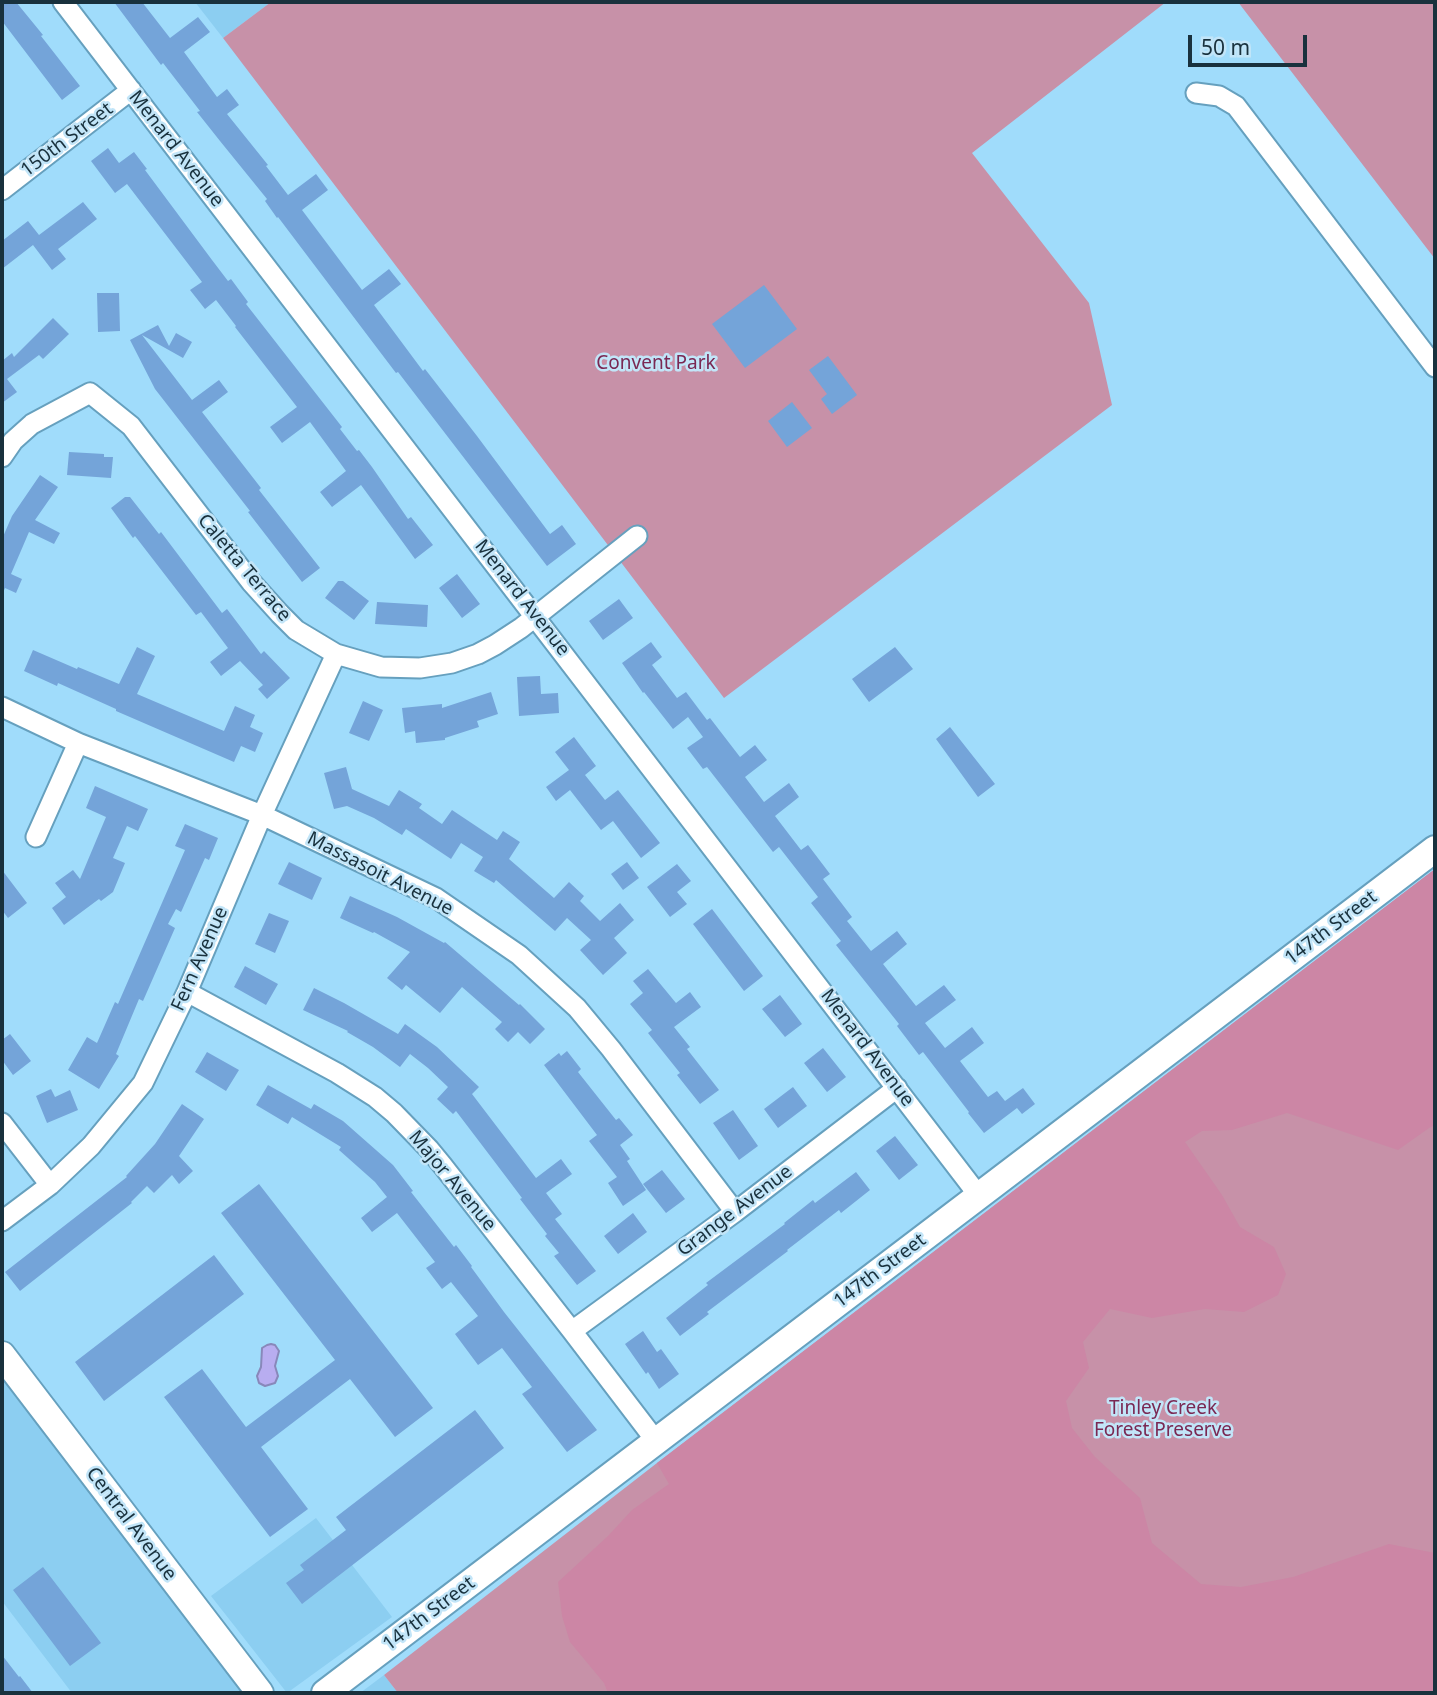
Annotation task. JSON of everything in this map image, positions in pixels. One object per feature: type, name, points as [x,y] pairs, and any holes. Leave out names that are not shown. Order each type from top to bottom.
[{"type":"main road","name":"147th Street","points":[[325,1693],[1435,849]]},
{"type":"main road","name":"Central Avenue","points":[[2,1355],[260,1693]]},
{"type":"street","name":"Menard Avenue","points":[[63,2],[979,1196]]},
{"type":"street","name":"150th Street","points":[[2,190],[131,90]]},
{"type":"street","points":[[1196,93],[1219,96],[1236,106],[1435,367]]},
{"type":"street","name":"Caletta Terrace","points":[[2,457],[13,441],[32,424],[90,393],[131,426],[251,582],[296,630],[336,654],[370,665],[420,668],[465,660],[495,645],[537,617],[637,536]]},
{"type":"street","name":"Fern Avenue","points":[[2,1221],[50,1185],[91,1146],[143,1083],[187,992],[262,815],[336,654]]},
{"type":"street","name":"Massasoit Avenue","points":[[2,707],[78,743],[262,815],[436,898],[519,955],[577,1008],[735,1212]]},
{"type":"street","points":[[36,837],[78,743]]},
{"type":"street","name":"Major Avenue","points":[[187,992],[337,1073],[375,1097],[394,1113],[429,1149],[656,1441]]},
{"type":"street","name":"Grange Avenue","points":[[572,1331],[735,1212],[897,1088]]},
{"type":"street","points":[[2,1123],[50,1185]]},
{"type":"shaded area","points":[[195,2],[271,2],[223,38]]},
{"type":"shaded area","name":"Tinley Creek Forest Preserve","points":[[1435,869],[1435,1125],[1398,1150],[1287,1113],[1232,1130],[1202,1131],[1185,1142],[1222,1195],[1240,1227],[1274,1247],[1286,1274],[1278,1295],[1244,1312],[1205,1309],[1152,1318],[1110,1309],[1083,1342],[1089,1368],[1066,1401],[1072,1428],[1095,1457],[1140,1498],[1152,1543],[1201,1584],[1241,1587],[1293,1577],[1389,1544],[1435,1553],[1435,1693],[608,1693],[604,1683],[570,1642],[562,1616],[558,1582],[632,1510],[669,1484],[657,1463]]},
{"type":"shaded area","points":[[271,1344],[279,1351],[275,1366],[278,1376],[275,1383],[265,1386],[259,1383],[257,1376],[261,1367],[262,1348]]},
{"type":"shaded area","points":[[2,1378],[245,1693],[72,1693],[2,1601]]},
{"type":"shaded area","points":[[316,1518],[392,1617],[287,1693],[211,1596]]},
{"type":"shaded area","points":[[384,1675],[398,1693],[360,1693]]},
{"type":"green space","name":"Convent Park","points":[[271,2],[1166,2],[972,153],[1089,303],[1112,405],[724,698],[223,38]]},
{"type":"green space","points":[[1238,2],[1435,2],[1435,259]]},
{"type":"green space","name":"Tinley Creek Forest Preserve","points":[[1435,869],[1435,1693],[398,1693],[384,1675]]},
{"type":"building","points":[[2,2],[16,2],[80,86],[62,100],[2,21]]},
{"type":"building","points":[[114,2],[142,2],[170,38],[198,17],[210,32],[184,52],[217,97],[227,89],[239,105],[227,114],[288,195],[316,174],[328,190],[302,210],[362,290],[389,269],[401,284],[374,305],[550,534],[562,525],[576,544],[547,566],[277,218],[265,201],[267,199]]},
{"type":"building","points":[[108,148],[119,163],[134,152],[212,260],[228,281],[231,279],[248,302],[246,304],[372,467],[408,519],[411,517],[433,545],[415,559],[361,485],[332,507],[320,492],[346,471],[310,422],[282,443],[270,427],[297,407],[216,300],[205,309],[190,290],[202,282],[127,184],[115,193],[91,161]]},
{"type":"building","points":[[83,202],[97,219],[58,249],[66,259],[52,270],[33,245],[2,269],[2,241],[28,221],[39,235]]},
{"type":"building","points":[[764,285],[797,329],[745,368],[712,324]]},
{"type":"building","points":[[97,293],[119,293],[120,331],[98,332]]},
{"type":"building","points":[[53,318],[69,334],[43,359],[39,355],[7,379],[17,392],[2,403],[2,361],[12,353],[14,357]]},
{"type":"building","points":[[158,325],[169,346],[176,333],[192,342],[183,358],[142,335],[192,400],[219,380],[228,392],[202,412],[320,568],[302,582],[155,389],[130,340]]},
{"type":"building","points":[[828,356],[857,395],[832,414],[821,399],[827,394],[809,370]]},
{"type":"building","points":[[792,402],[812,428],[787,447],[768,421]]},
{"type":"building","points":[[69,452],[113,457],[111,478],[67,475]]},
{"type":"building","points":[[40,475],[58,487],[35,520],[60,533],[54,544],[29,532],[11,574],[22,579],[16,593],[5,588],[2,595],[2,539],[12,516]]},
{"type":"building","points":[[125,497],[130,497],[159,534],[161,532],[222,613],[227,609],[261,654],[264,651],[290,678],[267,699],[258,689],[263,685],[240,661],[221,676],[210,662],[228,648],[201,612],[196,615],[111,508]]},
{"type":"building","points":[[457,574],[480,604],[462,618],[439,588]]},
{"type":"building","points":[[338,581],[343,581],[369,601],[354,620],[325,598]]},
{"type":"building","points":[[619,599],[633,618],[603,640],[589,621]]},
{"type":"building","points":[[377,602],[428,605],[427,627],[375,624]]},
{"type":"building","points":[[651,642],[662,657],[652,665],[677,698],[686,692],[740,757],[755,745],[767,760],[745,777],[764,802],[789,783],[799,797],[775,816],[801,850],[808,845],[830,874],[823,879],[852,917],[847,921],[871,951],[897,931],[907,944],[883,964],[916,1006],[944,985],[956,1000],[925,1023],[945,1048],[972,1027],[984,1043],[960,1061],[988,1097],[997,1091],[1005,1101],[1023,1088],[1035,1104],[1022,1114],[1017,1108],[984,1133],[923,1052],[919,1055],[897,1026],[899,1024],[836,945],[841,941],[811,903],[818,897],[779,847],[773,852],[707,767],[703,769],[687,748],[703,737],[688,717],[673,729],[622,663]]},
{"type":"building","points":[[137,647],[155,656],[137,694],[224,731],[235,706],[255,715],[250,727],[263,733],[255,752],[241,746],[234,762],[58,683],[57,686],[24,671],[33,650],[119,684]]},
{"type":"building","points":[[895,647],[913,669],[869,702],[852,679]]},
{"type":"building","points":[[540,676],[541,694],[558,693],[559,713],[519,716],[517,677]]},
{"type":"building","points":[[491,692],[498,714],[477,721],[479,727],[445,740],[416,743],[415,731],[405,733],[402,708],[442,704],[442,708]]},
{"type":"building","points":[[363,701],[383,710],[369,741],[349,733]]},
{"type":"building","points":[[950,727],[995,784],[978,797],[936,739]]},
{"type":"building","points":[[574,737],[596,766],[585,775],[605,800],[618,790],[660,843],[641,858],[613,821],[601,830],[570,790],[556,801],[546,787],[569,770],[555,752]]},
{"type":"building","points":[[346,767],[352,789],[389,806],[399,790],[422,804],[419,808],[442,824],[452,810],[497,840],[503,831],[520,842],[509,859],[554,898],[569,882],[584,896],[580,901],[600,921],[620,903],[634,920],[614,938],[627,953],[603,975],[580,950],[591,940],[567,918],[555,931],[496,880],[494,883],[474,871],[483,857],[461,843],[451,859],[406,829],[402,835],[347,806],[334,809],[324,773]]},
{"type":"building","points":[[95,786],[148,809],[138,831],[127,826],[113,858],[125,863],[113,892],[64,925],[52,908],[66,897],[55,883],[73,870],[80,879],[106,817],[86,808]]},
{"type":"building","points":[[185,824],[218,838],[209,860],[205,858],[181,912],[176,909],[168,924],[175,928],[143,1001],[139,999],[116,1054],[119,1056],[99,1089],[68,1070],[87,1037],[97,1043],[115,1002],[118,1004],[185,850],[175,846]]},
{"type":"building","points":[[289,862],[322,878],[312,900],[278,884]]},
{"type":"building","points":[[627,862],[639,878],[623,890],[611,874]]},
{"type":"building","points":[[677,864],[691,881],[677,892],[687,904],[670,917],[647,887]]},
{"type":"building","points":[[2,870],[27,903],[8,918],[2,910]]},
{"type":"building","points":[[350,896],[445,942],[520,1004],[545,1029],[530,1044],[518,1032],[508,1042],[495,1029],[502,1022],[462,987],[440,1013],[406,985],[402,990],[387,978],[410,952],[374,932],[340,918]]},
{"type":"building","points":[[712,909],[763,976],[744,991],[693,924]]},
{"type":"building","points":[[269,913],[289,921],[275,953],[255,944]]},
{"type":"building","points":[[245,966],[278,984],[266,1005],[234,987]]},
{"type":"building","points":[[648,969],[676,1003],[690,992],[701,1007],[674,1027],[690,1047],[687,1049],[719,1090],[700,1104],[677,1075],[680,1073],[648,1033],[652,1030],[630,1004],[643,993],[633,981]]},
{"type":"building","points":[[314,988],[398,1034],[405,1024],[437,1047],[479,1087],[472,1094],[536,1178],[561,1159],[572,1174],[546,1193],[562,1214],[555,1219],[596,1271],[577,1285],[554,1256],[559,1253],[520,1199],[522,1198],[456,1111],[453,1114],[437,1099],[448,1087],[410,1054],[400,1067],[348,1031],[303,1010]]},
{"type":"building","points":[[780,995],[802,1024],[785,1037],[762,1009]]},
{"type":"building","points":[[10,1034],[31,1061],[13,1075],[2,1060],[2,1040]]},
{"type":"building","points":[[823,1048],[846,1077],[827,1092],[804,1063]]},
{"type":"building","points":[[567,1051],[581,1069],[578,1072],[616,1120],[619,1118],[633,1135],[620,1145],[646,1190],[623,1206],[608,1183],[617,1177],[589,1141],[597,1135],[544,1065],[559,1053],[561,1056]]},
{"type":"building","points":[[207,1052],[239,1070],[226,1091],[195,1072]]},
{"type":"building","points":[[268,1085],[311,1109],[314,1104],[343,1121],[393,1165],[413,1191],[411,1192],[454,1247],[456,1245],[504,1312],[597,1430],[567,1452],[522,1394],[532,1387],[502,1348],[478,1365],[455,1334],[478,1316],[451,1282],[442,1289],[426,1268],[435,1262],[397,1213],[372,1232],[361,1218],[387,1197],[375,1182],[339,1150],[341,1147],[292,1117],[288,1124],[256,1105]]},
{"type":"building","points":[[793,1087],[807,1106],[778,1128],[764,1109]]},
{"type":"building","points":[[51,1089],[55,1097],[70,1090],[78,1110],[47,1123],[36,1096]]},
{"type":"building","points":[[182,1104],[204,1119],[179,1156],[193,1171],[179,1184],[172,1175],[154,1193],[147,1186],[132,1203],[20,1291],[5,1272],[127,1177],[155,1144]]},
{"type":"building","points":[[733,1110],[758,1146],[739,1160],[713,1123]]},
{"type":"building","points":[[895,1136],[918,1165],[899,1180],[876,1151]]},
{"type":"building","points":[[662,1170],[685,1199],[666,1213],[643,1184]]},
{"type":"building","points":[[856,1172],[870,1190],[841,1213],[839,1210],[680,1336],[666,1318],[708,1285],[706,1283],[813,1200],[815,1203]]},
{"type":"building","points":[[259,1184],[433,1408],[395,1437],[350,1379],[261,1447],[308,1509],[270,1537],[164,1397],[202,1369],[246,1427],[335,1360],[221,1213]]},
{"type":"building","points":[[633,1213],[647,1232],[618,1254],[604,1236]]},
{"type":"building","points":[[214,1255],[244,1294],[104,1401],[75,1362]]},
{"type":"building","points":[[643,1331],[657,1352],[661,1349],[679,1374],[659,1389],[625,1344]]},
{"type":"building","points":[[475,1410],[504,1448],[302,1604],[286,1583],[304,1570],[300,1565],[346,1530],[336,1517]]},
{"type":"building","points":[[43,1567],[101,1643],[70,1666],[13,1590]]},
{"type":"building","points":[[2,1655],[19,1677],[33,1693],[2,1693]]}]
